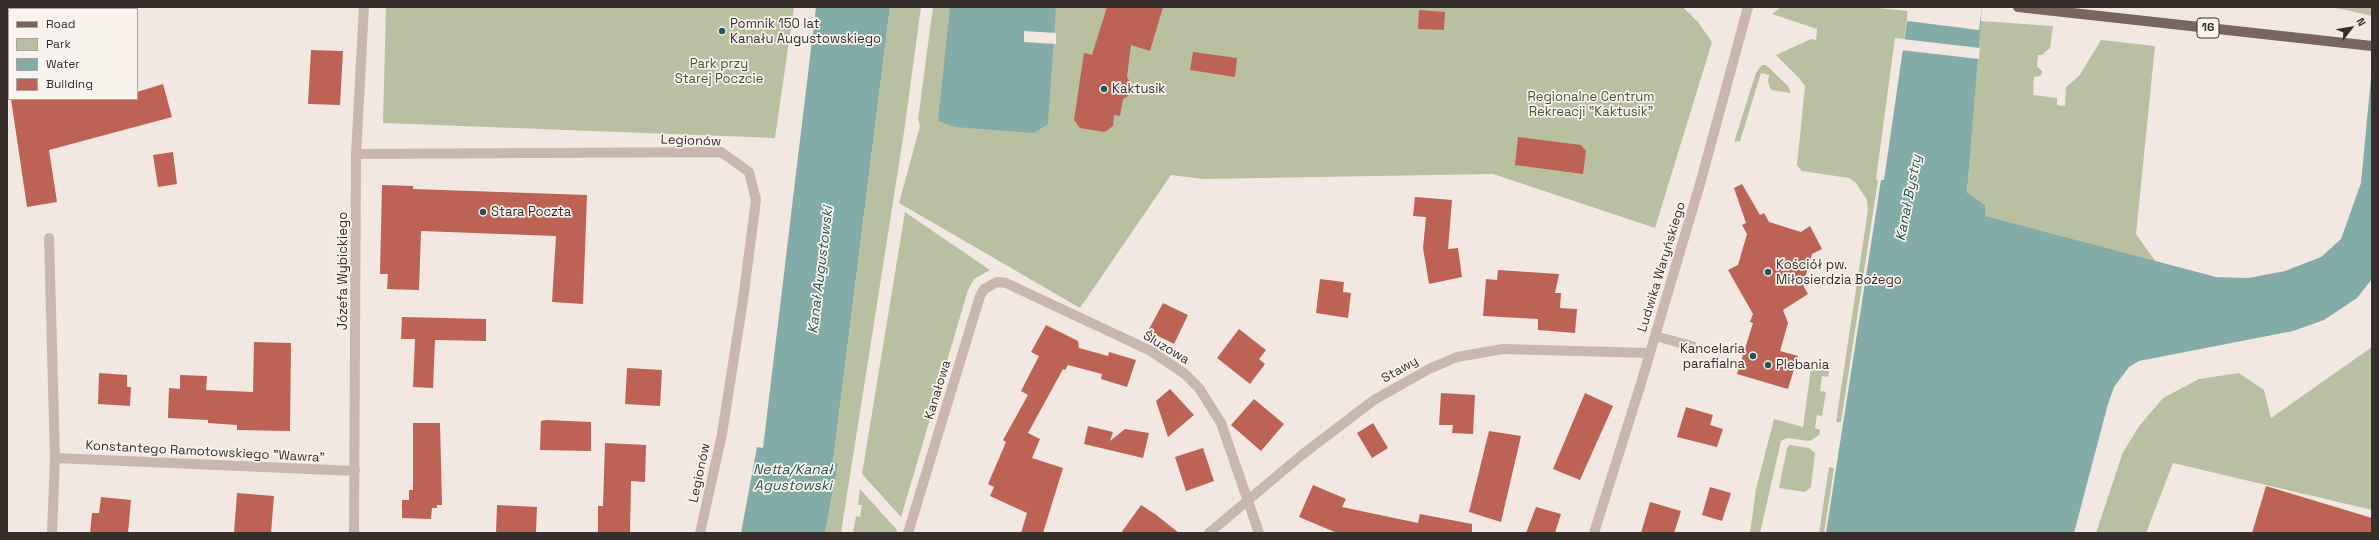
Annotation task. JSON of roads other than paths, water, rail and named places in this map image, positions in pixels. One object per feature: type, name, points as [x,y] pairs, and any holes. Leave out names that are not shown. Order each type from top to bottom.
[{"type":"main road","name":"16","points":[[2018,7],[2372,46]]},
{"type":"street","name":"Józefa Wybickiego","points":[[354,533],[356,154],[364,7]]},
{"type":"street","name":"Ludwika Waryńskiego","points":[[1594,533],[1650,353],[1700,184],[1748,7]]},
{"type":"street","name":"Legionów","points":[[356,154],[721,152],[749,172],[756,200],[743,300],[722,434],[700,533]]},
{"type":"street","points":[[49,238],[54,458],[52,533]]},
{"type":"street","name":"Kanałowa","points":[[908,533],[980,296],[984,289],[997,282],[1006,283],[1016,288]]},
{"type":"street","name":"Śluzowa","points":[[1016,288],[1151,351],[1185,374],[1199,388],[1221,423],[1259,533]]},
{"type":"street","points":[[1655,336],[1692,346]]},
{"type":"street","name":"Stawy","points":[[1209,533],[1303,454],[1374,400],[1429,369],[1457,357],[1503,349],[1650,353]]},
{"type":"street","name":"Konstantego Ramotowskiego \"Wawra\"","points":[[54,458],[355,471]]},
{"type":"water","name":"Netta/Kanał Agustowski","points":[[816,7],[890,7],[833,462],[838,464],[825,533],[741,533],[757,447],[763,448]]},
{"type":"water","points":[[950,7],[1056,7],[1048,124],[1034,133],[954,127],[938,121]]},
{"type":"water","name":"Kanał Bystry","points":[[1909,7],[1982,7],[1967,193],[1985,205],[1985,216],[2216,277],[2248,278],[2285,271],[2321,257],[2341,239],[2361,183],[2372,67],[2372,279],[2357,298],[2324,320],[2293,331],[2139,361],[2129,367],[2114,387],[2108,404],[2074,533],[1826,533],[1881,180],[1884,180]]},
{"type":"place","name":"Pomnik 150 lat Kanału Augustowskiego","points":[[722,31]]},
{"type":"place","name":"Kaktusik","points":[[1104,89]]},
{"type":"place","name":"Stara Poczta","points":[[483,212]]},
{"type":"place","name":"Kościół pw. Miłosierdzia Bożego","points":[[1768,272]]},
{"type":"place","name":"Kancelaria parafialna","points":[[1753,356]]},
{"type":"place","name":"Plebania","points":[[1768,365]]},
{"type":"park label","name":"Park przy Starej Poczcie","points":[[719,72]]},
{"type":"park label","name":"Regionalne Centrum Rekreacji \"Kaktusik\"","points":[[1591,104]]},
{"type":"water label","name":"Kanał Augustowski","points":[[821,270]]}]
